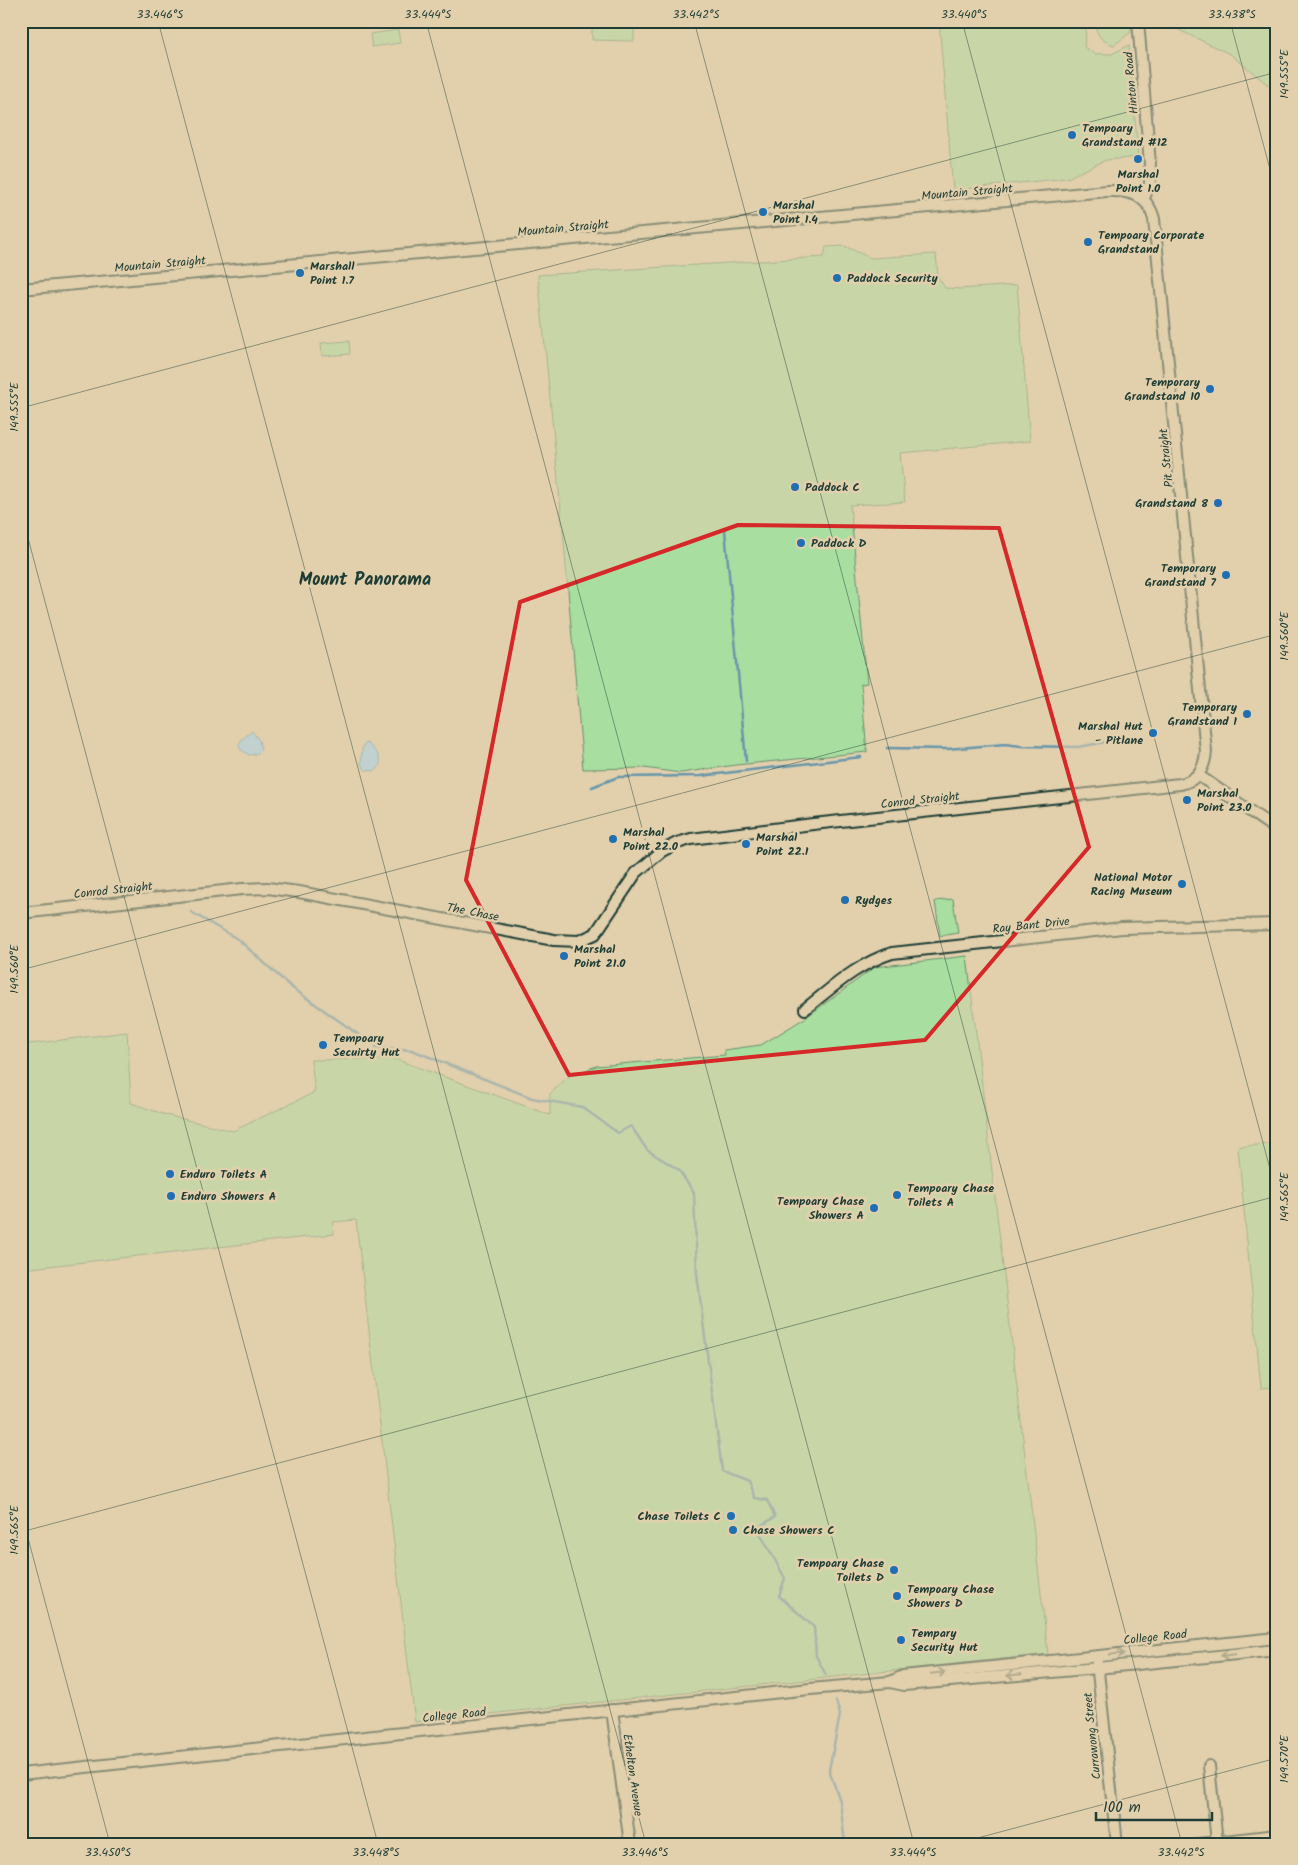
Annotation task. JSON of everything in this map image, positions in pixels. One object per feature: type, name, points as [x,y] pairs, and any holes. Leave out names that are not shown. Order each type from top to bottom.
[{"type":"street","name":"Hinton Road","points":[[1138,21],[1150,164],[1150,184],[1143,200]]},
{"type":"street","name":"Mountain Straight","points":[[21,289],[1107,191],[1126,191],[1143,200]]},
{"type":"street","name":"Pit Straight","points":[[1143,200],[1152,212],[1155,226],[1206,746],[1205,760],[1198,775]]},
{"type":"street","name":"Conrod Straight","points":[[691,839],[1184,784],[1193,780],[1198,775]]},
{"type":"street","points":[[1198,775],[1277,830]]},
{"type":"street","name":"The Chase","points":[[208,892],[256,888],[280,889],[554,940],[578,942],[589,938],[600,929],[630,881],[645,864],[666,849],[691,839]]},
{"type":"street","name":"Conrod Straight","points":[[21,914],[208,892]]},
{"type":"street","name":"Ray Bant Drive","points":[[805,1009],[873,959],[892,953],[1122,928],[1277,924]]},
{"type":"street","name":"College Road","points":[[890,1682],[903,1676],[1277,1638]]},
{"type":"street","name":"College Road","points":[[21,1774],[890,1682],[904,1685],[1277,1650]]},
{"type":"street","name":"Currawong Street","points":[[1096,1656],[1117,1844]]},
{"type":"street","points":[[1035,1662],[1036,1673]]},
{"type":"street","name":"Ethelton Avenue","points":[[612,1710],[630,1844]]},
{"type":"street","points":[[1209,1766],[1217,1842]]},
{"type":"street","points":[[1198,1844],[1277,1835]]},
{"type":"highlighted area","points":[[738,525],[999,528],[1089,847],[925,1040],[569,1075],[466,880],[520,602]]},
{"type":"green space","points":[[592,21],[634,21],[634,41],[592,40]]},
{"type":"green space","points":[[939,21],[1083,21],[1086,31],[1084,47],[1095,54],[1112,54],[1129,45],[1138,157],[1106,160],[1067,178],[953,190]]},
{"type":"green space","points":[[1095,21],[1130,21],[1131,32],[1114,45],[1100,37]]},
{"type":"green space","points":[[1160,21],[1277,21],[1277,92],[1230,54]]},
{"type":"green space","points":[[398,30],[400,43],[372,47],[370,34]]},
{"type":"green space","points":[[844,246],[871,258],[936,254],[938,277],[945,288],[960,289],[1017,285],[1030,441],[900,453],[905,502],[850,505],[867,683],[861,684],[867,752],[736,765],[681,773],[644,768],[583,769],[564,542],[538,275],[824,257],[826,247]]},
{"type":"green space","points":[[349,341],[350,354],[322,356],[321,343]]},
{"type":"green space","points":[[953,899],[958,933],[940,936],[935,901]]},
{"type":"green space","points":[[967,956],[1048,1654],[415,1722],[356,1220],[333,1222],[334,1234],[21,1269],[21,1045],[127,1032],[131,1103],[166,1115],[233,1131],[315,1092],[311,1060],[395,1059],[550,1115],[550,1094],[568,1077],[596,1066],[725,1055],[724,1050],[761,1045],[805,1018],[875,967]]},
{"type":"green space","points":[[1277,1143],[1277,1387],[1261,1388],[1238,1147]]},
{"type":"water","points":[[252,731],[259,740],[261,750],[257,754],[249,755],[240,749],[239,745],[241,740]]},
{"type":"water","points":[[367,743],[379,756],[380,764],[375,771],[366,770],[361,765],[362,750],[364,744]]},
{"type":"waterway","points":[[725,530],[746,761]]},
{"type":"waterway","points":[[887,748],[947,749],[1005,744],[1078,747],[1134,737]]},
{"type":"waterway","points":[[592,787],[618,777],[701,776],[861,757]]},
{"type":"waterway","points":[[191,912],[239,940],[291,987],[359,1035]]},
{"type":"waterway","points":[[376,1047],[412,1050],[532,1098],[582,1107],[618,1133],[631,1126],[647,1150],[679,1170],[694,1193],[697,1274],[722,1471],[747,1481],[754,1498],[767,1500],[775,1517],[757,1528],[785,1578],[779,1596],[814,1627],[816,1656],[826,1675]]},
{"type":"waterway","points":[[836,1701],[840,1715],[829,1770],[840,1801],[845,1844]]},
{"type":"place","name":"Tempoary Grandstand #12","points":[[1072,135]]},
{"type":"place","name":"Marshal Point 1.0","points":[[1138,159]]},
{"type":"place","name":"Marshal Point 1.4","points":[[763,212]]},
{"type":"place","name":"Tempoary Corporate Grandstand","points":[[1088,242]]},
{"type":"place","name":"Marshall Point 1.7","points":[[300,273]]},
{"type":"place","name":"Paddock Security","points":[[837,278]]},
{"type":"place","name":"Temporary Grandstand 10","points":[[1210,389]]},
{"type":"place","name":"Paddock C","points":[[795,487]]},
{"type":"place","name":"Grandstand 8","points":[[1218,503]]},
{"type":"place","name":"Paddock D","points":[[801,543]]},
{"type":"place","name":"Temporary Grandstand 7","points":[[1226,575]]},
{"type":"place","name":"Temporary Grandstand 1","points":[[1247,714]]},
{"type":"place","name":"Marshal Hut - Pitlane","points":[[1153,733]]},
{"type":"place","name":"Marshal Point 23.0","points":[[1187,800]]},
{"type":"place","name":"Marshal Point 22.0","points":[[613,839]]},
{"type":"place","name":"Marshal Point 22.1","points":[[746,844]]},
{"type":"place","name":"National Motor Racing Museum","points":[[1182,884]]},
{"type":"place","name":"Rydges","points":[[845,900]]},
{"type":"place","name":"Marshal Point 21.0","points":[[564,956]]},
{"type":"place","name":"Tempoary Secuirty Hut","points":[[323,1045]]},
{"type":"place","name":"Enduro Toilets A","points":[[170,1174]]},
{"type":"place","name":"Tempoary Chase Toilets A","points":[[897,1195]]},
{"type":"place","name":"Enduro Showers A","points":[[171,1196]]},
{"type":"place","name":"Tempoary Chase Showers A","points":[[874,1208]]},
{"type":"place","name":"Chase Toilets C","points":[[731,1516]]},
{"type":"place","name":"Chase Showers C","points":[[733,1530]]},
{"type":"place","name":"Tempoary Chase Toilets D","points":[[894,1570]]},
{"type":"place","name":"Tempoary Chase Showers D","points":[[897,1596]]},
{"type":"place","name":"Tempary Security Hut","points":[[901,1640]]},
{"type":"district","name":"Mount Panorama","points":[[365,579]]}]
